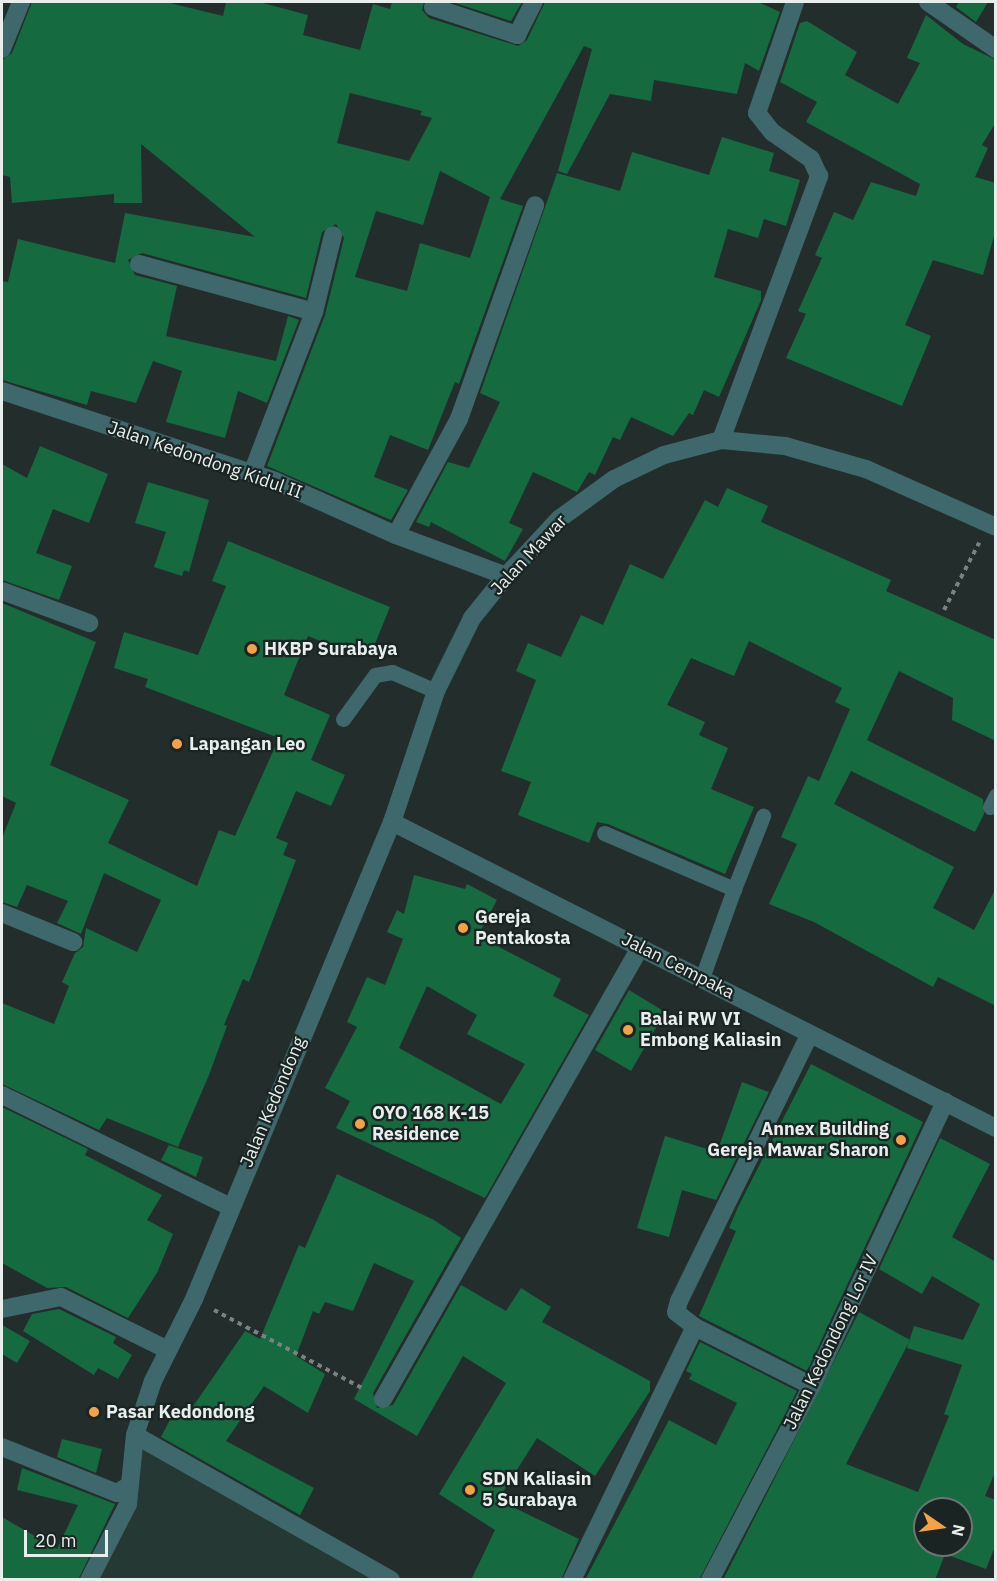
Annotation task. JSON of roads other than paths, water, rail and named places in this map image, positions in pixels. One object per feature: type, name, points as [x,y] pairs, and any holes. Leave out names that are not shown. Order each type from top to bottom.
[{"type":"street","points":[[2,49],[21,2]]},
{"type":"street","points":[[433,7],[517,34],[534,2]]},
{"type":"street","points":[[722,440],[819,176],[812,159],[772,132],[757,113],[795,2]]},
{"type":"street","points":[[928,2],[996,48]]},
{"type":"street","points":[[396,535],[459,419],[535,205]]},
{"type":"street","points":[[252,473],[314,312],[333,235]]},
{"type":"street","points":[[139,264],[314,312]]},
{"type":"street","name":"Jalan Kedondong Kidul II","points":[[2,391],[252,473],[396,535],[506,576]]},
{"type":"street","name":"Jalan Mawar","points":[[392,822],[436,691],[472,618],[506,576],[560,519],[614,479],[664,455],[722,440],[785,446],[866,469],[992,526]]},
{"type":"street","points":[[2,591],[88,623]]},
{"type":"street","name":"Jalan Cempaka","points":[[392,822],[641,946],[996,1128]]},
{"type":"street","name":"Jalan Kedondong","points":[[89,1580],[128,1504],[135,1435],[153,1380],[194,1299],[230,1206],[392,822]]},
{"type":"street","points":[[2,913],[73,942]]},
{"type":"street","points":[[383,1399],[641,946]]},
{"type":"street","points":[[810,1034],[679,1301],[676,1312],[695,1327],[813,1386]]},
{"type":"street","points":[[2,1095],[230,1206]]},
{"type":"street","name":"Jalan Kedondong Lor IV","points":[[710,1580],[813,1386],[945,1102]]},
{"type":"street","points":[[2,1309],[61,1297],[168,1350]]},
{"type":"street","points":[[572,1580],[695,1327]]},
{"type":"street","points":[[135,1435],[391,1580]]},
{"type":"street","points":[[2,1447],[117,1493],[130,1485]]},
{"type":"lane","points":[[343,719],[375,675],[392,672],[436,691]]},
{"type":"lane","points":[[702,978],[763,816]]},
{"type":"lane","points":[[604,833],[734,889]]},
{"type":"place","name":"HKBP Surabaya","points":[[252,649]]},
{"type":"place","name":"Lapangan Leo","points":[[177,744]]},
{"type":"place","name":"Gereja Pentakosta","points":[[463,928]]},
{"type":"place","name":"Balai RW VI Embong Kaliasin","points":[[628,1030]]},
{"type":"place","name":"OYO 168 K-15 Residence","points":[[360,1124]]},
{"type":"place","name":"Annex Building Gereja Mawar Sharon","points":[[901,1140]]},
{"type":"place","name":"Pasar Kedondong","points":[[94,1412]]},
{"type":"place","name":"SDN Kaliasin 5 Surabaya","points":[[470,1490]]}]
